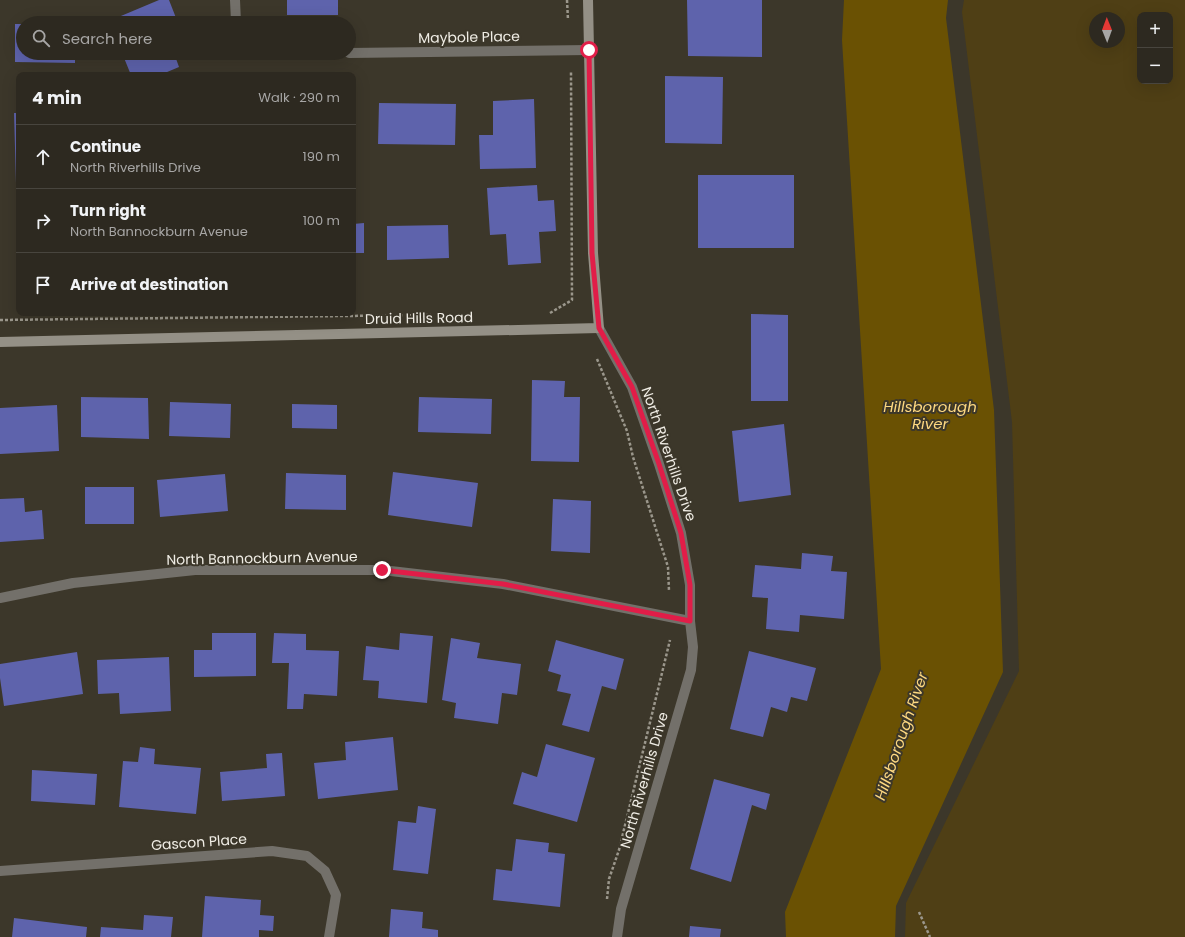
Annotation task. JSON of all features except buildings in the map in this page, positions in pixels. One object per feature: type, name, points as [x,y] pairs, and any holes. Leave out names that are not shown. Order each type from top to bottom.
[{"type":"street","points":[[235,0],[236,16]]},
{"type":"street","name":"North Riverhills Drive","points":[[588,0],[592,253],[599,328],[632,387],[681,533],[690,585],[690,621],[693,647],[691,670],[621,909],[617,937]]},
{"type":"street","name":"Maybole Place","points":[[356,53],[589,50]]},
{"type":"street","name":"Druid Hills Road","points":[[0,342],[599,328]]},
{"type":"street","name":"North Bannockburn Avenue","points":[[0,598],[73,583],[195,570],[382,570],[503,584],[690,621]]},
{"type":"street","name":"Gascon Place","points":[[0,871],[272,851],[306,856],[325,871],[336,895],[329,937]]},
{"type":"path","points":[[568,0],[568,20]]},
{"type":"path","points":[[550,313],[572,300],[571,72]]},
{"type":"path","points":[[356,315],[438,314]]},
{"type":"path","points":[[0,320],[292,316]]},
{"type":"path","points":[[594,353],[627,431],[633,457],[668,567],[669,591]]},
{"type":"path","points":[[606,901],[609,879],[619,850],[670,640]]},
{"type":"path","points":[[919,912],[930,937]]},
{"type":"shaded area","points":[[964,0],[1185,0],[1185,937],[905,937],[906,903],[1019,671],[1012,422],[962,12]]},
{"type":"water","name":"Hillsborough River","points":[[844,0],[948,0],[946,18],[994,410],[1003,672],[896,906],[895,937],[786,937],[785,912],[881,669],[842,40]]},
{"type":"route","points":[[382,570],[503,584],[690,621],[690,585],[681,533],[632,387],[599,328],[592,253],[589,50]]}]
